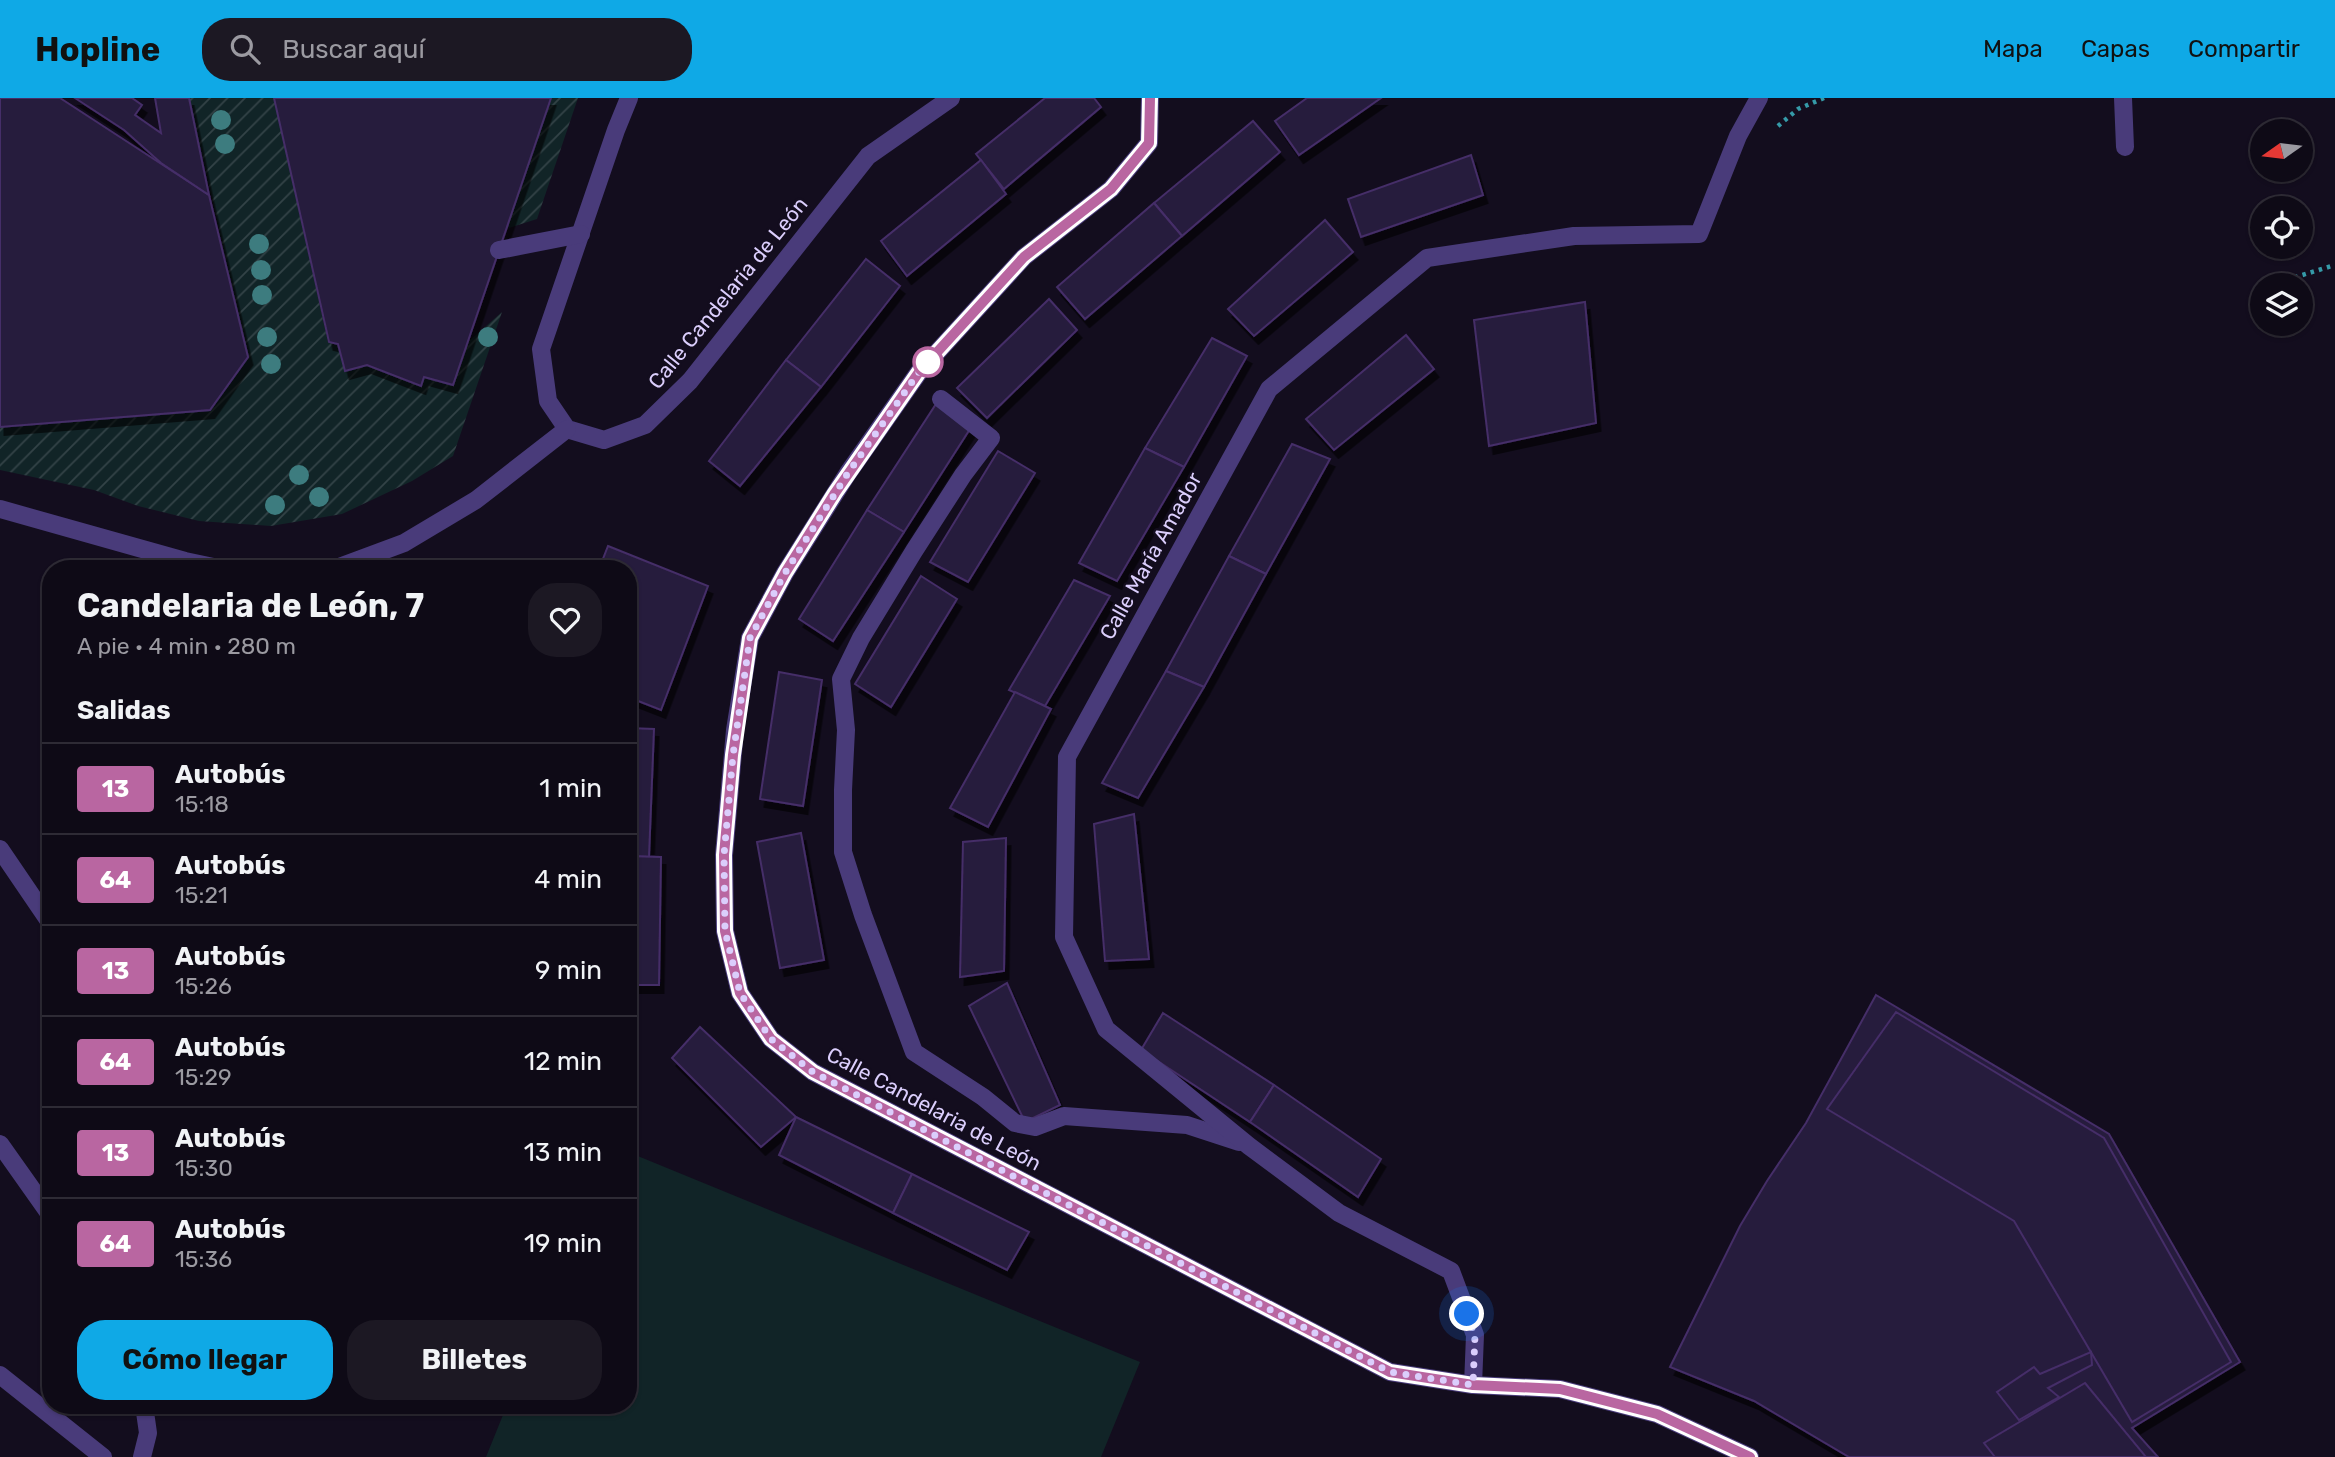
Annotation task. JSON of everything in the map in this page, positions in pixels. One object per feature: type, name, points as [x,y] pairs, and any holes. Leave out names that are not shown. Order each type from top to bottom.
[{"type":"street","points":[[358,560],[404,543],[476,499],[567,429],[548,401],[541,349],[629,98]]},
{"type":"street","name":"Calle Candelaria de León","points":[[567,429],[604,440],[645,425],[690,381],[868,156],[951,98]]},
{"type":"street","name":"Calle Candelaria de León","points":[[1150,98],[1149,143],[1111,189],[1024,257],[919,372],[834,495],[785,573],[750,638],[735,730],[724,855],[725,931],[740,993],[771,1039],[813,1072],[1390,1372],[1473,1385],[1560,1389],[1657,1414],[1750,1457]]},
{"type":"street","name":"Calle María Amador","points":[[1473,1385],[1475,1335],[1451,1271],[1339,1213],[1249,1146],[1106,1029],[1064,937],[1067,757],[1269,389],[1427,258],[1574,236],[1699,234],[1738,136],[1759,98]]},
{"type":"street","points":[[2123,98],[2125,147]]},
{"type":"street","points":[[499,250],[581,233]]},
{"type":"street","name":"Calle María Amador","points":[[941,400],[991,438],[963,475],[914,551],[861,638],[841,679],[846,730],[843,852],[863,915],[914,1052],[983,1097],[1015,1123],[1035,1127],[1064,1116],[1187,1125],[1249,1146]]},
{"type":"street","points":[[0,509],[181,560]]},
{"type":"street","points":[[0,849],[42,911]]},
{"type":"street","points":[[0,1144],[42,1203]]},
{"type":"street","points":[[0,1375],[42,1408]]},
{"type":"street","points":[[49,1414],[103,1457]]},
{"type":"street","points":[[142,1457],[148,1433],[145,1414]]},
{"type":"path","points":[[2309,273],[2335,265]]},
{"type":"green space","points":[[189,98],[274,98],[328,342],[338,344],[345,371],[367,365],[420,385],[424,377],[452,385],[468,342],[502,312],[453,456],[412,481],[342,514],[271,526],[199,521],[138,506],[94,490],[0,470],[0,427],[248,357]]},
{"type":"green space","points":[[551,98],[578,98],[537,219],[506,229]]},
{"type":"green space","points":[[637,1156],[1140,1362],[1101,1457],[486,1457],[503,1414],[637,1414]]},
{"type":"building","points":[[0,98],[60,98],[209,195],[248,357],[210,410],[0,427]]},
{"type":"building","points":[[75,98],[132,98],[142,105],[135,115],[161,133],[155,98],[189,98],[209,195],[161,163],[124,130]]},
{"type":"building","points":[[274,98],[551,98],[453,385],[424,377],[421,386],[367,365],[345,371],[338,344],[329,342]]},
{"type":"building","points":[[1045,98],[1094,98],[1101,107],[1004,189],[976,154]]},
{"type":"building","points":[[1307,98],[1381,98],[1299,155],[1275,121]]},
{"type":"building","points":[[1253,121],[1280,152],[1182,236],[1154,203]]},
{"type":"building","points":[[1471,155],[1483,195],[1361,237],[1348,199]]},
{"type":"building","points":[[981,160],[1006,194],[907,276],[881,241]]},
{"type":"building","points":[[1154,203],[1182,236],[1085,319],[1057,287]]},
{"type":"building","points":[[1325,220],[1353,252],[1254,336],[1228,309]]},
{"type":"building","points":[[866,259],[900,286],[821,387],[786,360]]},
{"type":"building","points":[[1049,299],[1077,330],[987,418],[957,388]]},
{"type":"building","points":[[1585,302],[1596,423],[1489,446],[1474,320]]},
{"type":"building","points":[[1406,335],[1434,369],[1334,450],[1306,419]]},
{"type":"building","points":[[1212,338],[1247,356],[1184,467],[1145,448]]},
{"type":"building","points":[[786,360],[821,387],[740,486],[709,461]]},
{"type":"building","points":[[936,404],[970,429],[904,532],[867,510]]},
{"type":"building","points":[[1292,444],[1330,459],[1266,574],[1229,556]]},
{"type":"building","points":[[1145,448],[1184,467],[1117,581],[1079,563]]},
{"type":"building","points":[[998,451],[1035,473],[968,582],[930,562]]},
{"type":"building","points":[[867,510],[904,532],[833,641],[799,619]]},
{"type":"building","points":[[608,546],[708,586],[661,710],[637,701],[637,560],[603,560]]},
{"type":"building","points":[[1229,556],[1266,574],[1204,687],[1166,671]]},
{"type":"building","points":[[921,576],[957,599],[891,707],[855,684]]},
{"type":"building","points":[[1074,580],[1110,596],[1045,706],[1009,690]]},
{"type":"building","points":[[1166,671],[1204,687],[1138,798],[1102,783]]},
{"type":"building","points":[[779,672],[822,680],[803,806],[760,799]]},
{"type":"building","points":[[1015,692],[1051,709],[988,827],[950,808]]},
{"type":"building","points":[[637,728],[654,729],[649,857],[637,856]]},
{"type":"building","points":[[1134,814],[1149,959],[1105,961],[1094,824]]},
{"type":"building","points":[[801,833],[824,960],[780,968],[757,842]]},
{"type":"building","points":[[1006,838],[1004,971],[960,977],[963,842]]},
{"type":"building","points":[[637,856],[661,857],[659,985],[637,985]]},
{"type":"building","points":[[1007,983],[1060,1105],[1025,1122],[969,1006]]},
{"type":"building","points":[[1876,995],[2109,1134],[2240,1362],[2132,1428],[2158,1457],[1849,1457],[1754,1401],[1670,1367],[1740,1226],[1806,1123]]},
{"type":"building","points":[[1896,1012],[2104,1138],[2231,1362],[2132,1422],[2014,1221],[1827,1109]]},
{"type":"building","points":[[1163,1013],[1274,1085],[1250,1122],[1141,1050]]},
{"type":"building","points":[[700,1027],[796,1117],[761,1147],[672,1058]]},
{"type":"building","points":[[1274,1085],[1381,1159],[1358,1197],[1250,1122]]},
{"type":"building","points":[[796,1117],[912,1174],[893,1213],[779,1155]]},
{"type":"building","points":[[912,1174],[1029,1232],[1007,1270],[893,1213]]},
{"type":"building","points":[[2091,1352],[2092,1365],[2048,1388],[2059,1397],[2019,1420],[1997,1392],[2034,1367],[2040,1374]]},
{"type":"building","points":[[2085,1383],[2146,1457],[1995,1457],[1984,1443]]},
{"type":"bus line","name":"13","points":[[1150,98],[1149,143],[1111,189],[1024,257],[919,372],[835,493],[785,573],[750,638],[735,730],[724,855],[725,931],[740,993],[771,1039],[813,1072],[1390,1372],[1473,1385],[1560,1389],[1657,1414],[1750,1457]]},
{"type":"route","points":[[928,362],[936,353],[919,372],[848,473],[785,573],[750,638],[735,730],[724,855],[725,931],[740,993],[771,1039],[813,1072],[1390,1372],[1473,1385],[1475,1335],[1467,1314]]}]
